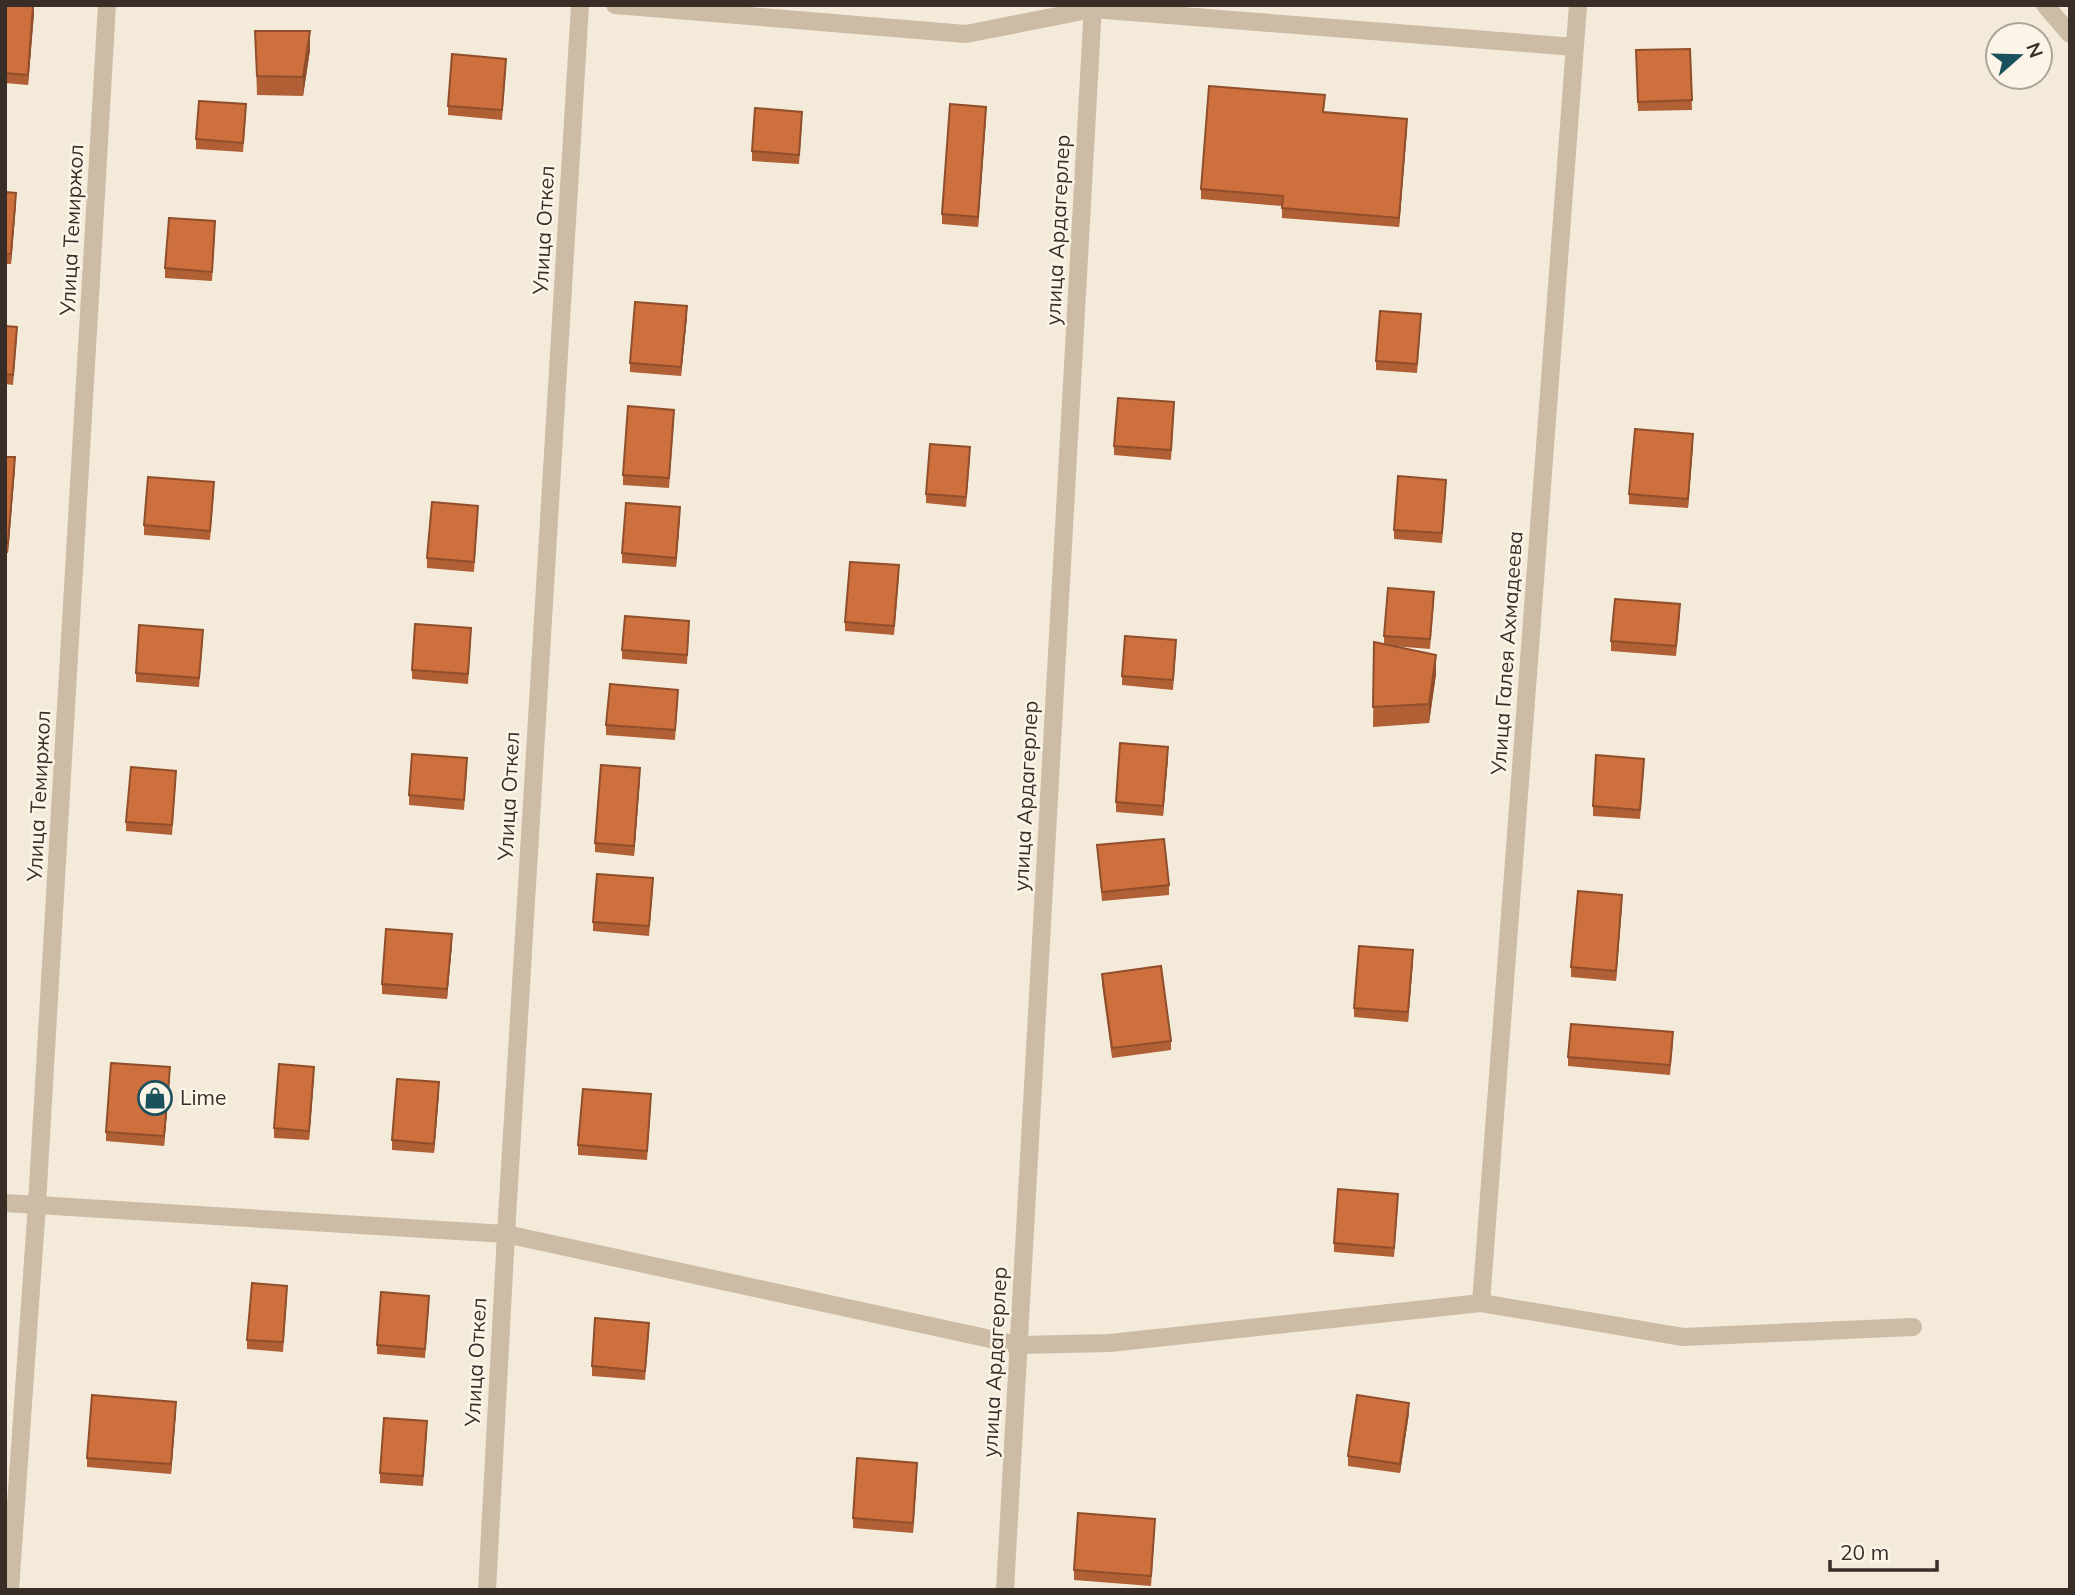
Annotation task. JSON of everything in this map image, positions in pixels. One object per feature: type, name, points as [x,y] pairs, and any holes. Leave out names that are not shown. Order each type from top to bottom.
[{"type":"street","name":"Улица Темиржол","points":[[10,1590],[37,1204],[107,5]]},
{"type":"street","name":"Улица Откел","points":[[487,1590],[580,5]]},
{"type":"street","points":[[615,5],[966,34],[1093,7],[1575,47]]},
{"type":"street","name":"Улица Галея Ахмадеева","points":[[1481,1303],[1578,5]]},
{"type":"street","points":[[2045,5],[2070,34]]},
{"type":"street","name":"улица Ардагерлер","points":[[1005,1590],[1093,7]]},
{"type":"street","points":[[5,1203],[506,1234],[1018,1345],[1110,1343],[1481,1303],[1683,1337],[1913,1328]]},
{"type":"building","points":[[5,5],[33,5],[28,75],[5,73]]},
{"type":"building","points":[[255,31],[310,31],[303,77],[257,76]]},
{"type":"building","points":[[1690,49],[1692,100],[1638,102],[1636,50]]},
{"type":"building","points":[[452,54],[506,59],[502,110],[448,106]]},
{"type":"building","points":[[1209,86],[1325,95],[1323,112],[1407,119],[1399,218],[1282,208],[1283,196],[1201,189]]},
{"type":"building","points":[[199,101],[246,104],[243,143],[196,139]]},
{"type":"building","points":[[950,104],[986,107],[978,217],[942,214]]},
{"type":"building","points":[[755,108],[802,112],[799,155],[752,151]]},
{"type":"building","points":[[5,192],[16,193],[11,254],[5,254]]},
{"type":"building","points":[[169,218],[215,221],[212,272],[165,268]]},
{"type":"building","points":[[635,302],[687,306],[681,367],[630,363]]},
{"type":"building","points":[[1380,311],[1421,314],[1417,364],[1376,361]]},
{"type":"building","points":[[5,326],[17,327],[13,375],[5,374]]},
{"type":"building","points":[[1118,398],[1174,402],[1171,450],[1114,446]]},
{"type":"building","points":[[628,406],[674,410],[669,478],[623,475]]},
{"type":"building","points":[[1635,429],[1693,434],[1688,499],[1629,494]]},
{"type":"building","points":[[930,444],[970,447],[966,497],[926,494]]},
{"type":"building","points":[[5,457],[15,457],[8,543],[5,543]]},
{"type":"building","points":[[1398,476],[1446,480],[1442,533],[1394,530]]},
{"type":"building","points":[[148,477],[214,482],[210,531],[144,525]]},
{"type":"building","points":[[432,502],[478,506],[474,562],[427,558]]},
{"type":"building","points":[[626,503],[680,507],[676,558],[622,553]]},
{"type":"building","points":[[850,562],[899,565],[894,626],[845,622]]},
{"type":"building","points":[[1388,588],[1434,592],[1430,639],[1384,636]]},
{"type":"building","points":[[1615,599],[1680,604],[1676,646],[1611,641]]},
{"type":"building","points":[[625,616],[689,621],[687,655],[622,650]]},
{"type":"building","points":[[415,624],[471,628],[468,674],[412,670]]},
{"type":"building","points":[[139,625],[203,630],[199,678],[136,673]]},
{"type":"building","points":[[1125,636],[1176,640],[1173,680],[1122,676]]},
{"type":"building","points":[[1374,642],[1436,655],[1429,704],[1373,707]]},
{"type":"building","points":[[610,684],[678,690],[675,730],[606,725]]},
{"type":"building","points":[[1120,743],[1168,747],[1163,806],[1116,802]]},
{"type":"building","points":[[412,754],[467,758],[464,800],[409,795]]},
{"type":"building","points":[[1596,755],[1644,759],[1640,810],[1593,806]]},
{"type":"building","points":[[601,765],[640,768],[634,846],[595,843]]},
{"type":"building","points":[[131,767],[176,771],[172,825],[126,822]]},
{"type":"building","points":[[1164,839],[1169,885],[1102,892],[1097,845]]},
{"type":"building","points":[[597,874],[653,878],[649,926],[593,922]]},
{"type":"building","points":[[1578,891],[1622,895],[1616,971],[1571,967]]},
{"type":"building","points":[[386,929],[452,934],[447,989],[382,984]]},
{"type":"building","points":[[1359,946],[1413,950],[1408,1012],[1354,1008]]},
{"type":"building","points":[[1161,966],[1171,1041],[1112,1048],[1102,974]]},
{"type":"building","points":[[1571,1024],[1673,1032],[1670,1065],[1568,1057]]},
{"type":"building","points":[[111,1063],[170,1067],[164,1136],[106,1132]]},
{"type":"building","points":[[279,1064],[314,1067],[309,1131],[274,1128]]},
{"type":"building","points":[[397,1079],[439,1082],[434,1144],[392,1140]]},
{"type":"building","points":[[583,1089],[651,1094],[647,1151],[578,1145]]},
{"type":"building","points":[[1338,1189],[1398,1194],[1394,1248],[1334,1243]]},
{"type":"building","points":[[252,1283],[287,1286],[283,1342],[247,1340]]},
{"type":"building","points":[[381,1292],[429,1296],[425,1349],[377,1345]]},
{"type":"building","points":[[595,1318],[649,1323],[645,1371],[592,1366]]},
{"type":"building","points":[[92,1395],[176,1402],[171,1464],[87,1458]]},
{"type":"building","points":[[1357,1395],[1409,1403],[1400,1464],[1348,1456]]},
{"type":"building","points":[[384,1418],[427,1421],[423,1476],[380,1473]]},
{"type":"building","points":[[857,1458],[917,1463],[913,1523],[853,1518]]},
{"type":"building","points":[[1078,1513],[1155,1519],[1151,1576],[1074,1570]]},
{"type":"place","name":"Lime","points":[[155,1098]]}]
